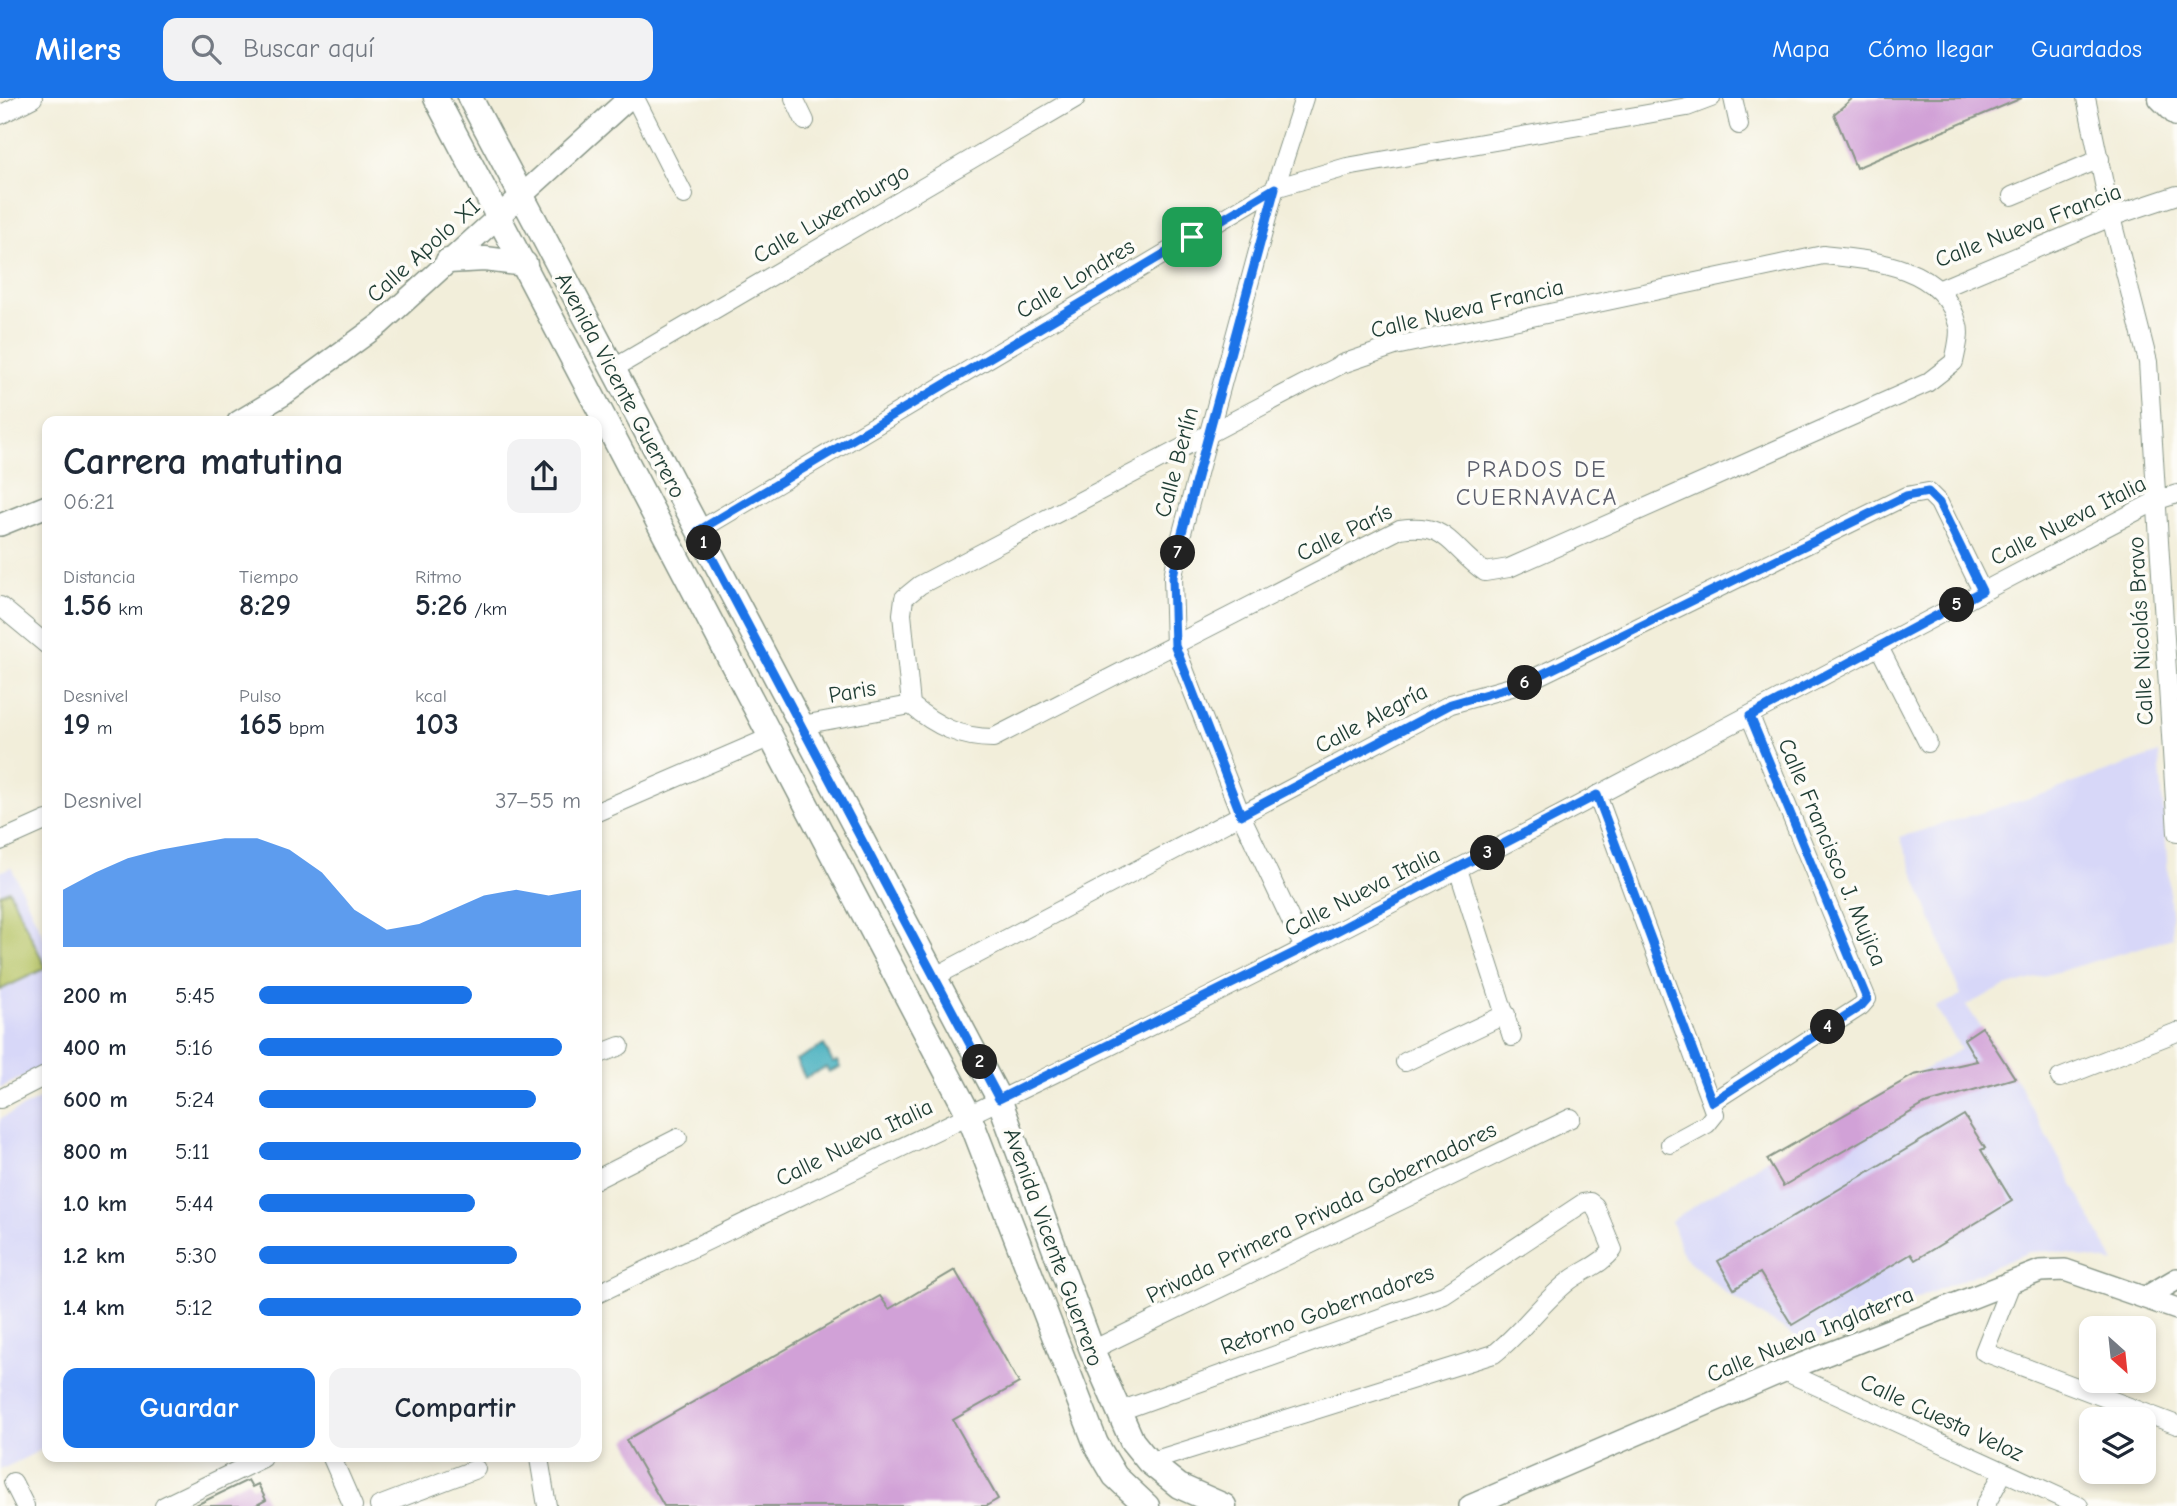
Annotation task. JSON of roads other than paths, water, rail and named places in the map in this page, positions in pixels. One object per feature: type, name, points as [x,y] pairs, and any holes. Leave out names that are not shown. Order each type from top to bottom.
[{"type":"main road","name":"Avenida Vicente Guerrero","points":[[436,98],[968,1113],[1096,1444],[1115,1476],[1147,1506]]},
{"type":"main road","name":"Avenida Vicente Guerrero","points":[[470,98],[524,195],[611,370],[936,976],[999,1099],[1092,1350],[1132,1441],[1149,1462],[1179,1486],[1224,1506]]},
{"type":"main road","points":[[2161,98],[2177,114]]},
{"type":"main road","points":[[448,261],[485,258],[525,264]]},
{"type":"street","points":[[0,115],[33,98]]},
{"type":"street","name":"Calle Apolo XI","points":[[248,416],[283,395],[380,324],[629,98]]},
{"type":"street","points":[[635,98],[684,195]]},
{"type":"street","points":[[794,98],[805,121]]},
{"type":"street","name":"Calle Luxemburgo","points":[[611,370],[1076,98]]},
{"type":"street","name":"Calle Berlín","points":[[1304,98],[1275,188],[1173,577],[1175,646],[1241,815],[1304,948]]},
{"type":"street","name":"Calle Londres","points":[[698,531],[1275,188],[1347,167],[1687,107],[1711,98]]},
{"type":"street","points":[[1733,98],[1739,125]]},
{"type":"street","name":"Calle Nicolás Bravo","points":[[2086,98],[2111,216],[2148,362],[2177,833]]},
{"type":"street","points":[[2012,196],[2100,159]]},
{"type":"street","name":"Calle Nueva Francia","points":[[911,705],[902,614],[904,598],[920,585],[1342,364],[1395,346],[1823,255],[1872,260],[1911,271],[1938,289],[2111,216],[2177,195]]},
{"type":"street","name":"Calle París","points":[[911,705],[928,719],[950,730],[972,738],[993,737],[1401,528],[1423,525],[1438,530],[1485,572],[1509,568],[1927,383],[1954,362],[1959,327],[1954,312],[1938,289]]},
{"type":"street","name":"Calle Alegría","points":[[936,976],[1451,704],[1522,684],[1906,496],[1928,492],[1939,503],[1982,591]]},
{"type":"street","name":"Calle Nueva Italia","points":[[602,1292],[1304,948],[1750,716],[1982,591],[2158,500],[2177,494]]},
{"type":"street","points":[[0,525],[42,508]]},
{"type":"street","points":[[0,606],[42,641]]},
{"type":"street","points":[[1879,647],[1928,743]]},
{"type":"street","name":"Paris","points":[[802,725],[911,705]]},
{"type":"street","name":"Calle Francisco J. Mujica","points":[[1712,1102],[1861,1006],[1867,999],[1750,716]]},
{"type":"street","points":[[602,809],[771,737]]},
{"type":"street","points":[[1597,795],[1715,1114],[1707,1124],[1670,1144]]},
{"type":"street","points":[[0,841],[42,822]]},
{"type":"street","points":[[1458,869],[1512,1037]]},
{"type":"street","points":[[1405,1062],[1506,1014]]},
{"type":"street","points":[[2060,1078],[2177,1032]]},
{"type":"street","points":[[602,1053],[620,1046]]},
{"type":"street","points":[[0,1099],[42,1078]]},
{"type":"street","name":"Privada Primera Privada Gobernadores","points":[[1092,1350],[1571,1118]]},
{"type":"street","points":[[602,1177],[678,1139]]},
{"type":"street","name":"Retorno Gobernadores","points":[[1117,1412],[1444,1295],[1583,1203],[1590,1202],[1595,1206],[1613,1250],[1607,1258],[1570,1280],[1494,1354],[1149,1462]]},
{"type":"street","name":"Calle Nueva Inglaterra","points":[[1471,1506],[1784,1371],[2040,1272],[2065,1270],[2177,1309]]},
{"type":"street","points":[[2146,1297],[2177,1279]]},
{"type":"street","points":[[2012,1281],[1983,1352],[2177,1424]]},
{"type":"street","name":"Calle Cuesta Veloz","points":[[1784,1371],[2079,1506]]},
{"type":"street","points":[[164,1506],[255,1462]]},
{"type":"street","points":[[334,1462],[353,1506]]},
{"type":"street","points":[[541,1462],[547,1506]]},
{"type":"street","points":[[379,1506],[476,1469]]},
{"type":"street","points":[[1985,1506],[2003,1473]]},
{"type":"street","points":[[13,1482],[25,1506]]},
{"type":"water","points":[[824,1045],[833,1063],[837,1061],[840,1067],[829,1072],[826,1067],[805,1078],[796,1060]]},
{"type":"district","name":"PRADOS DE CUERNAVACA","points":[[1537,483]]}]
